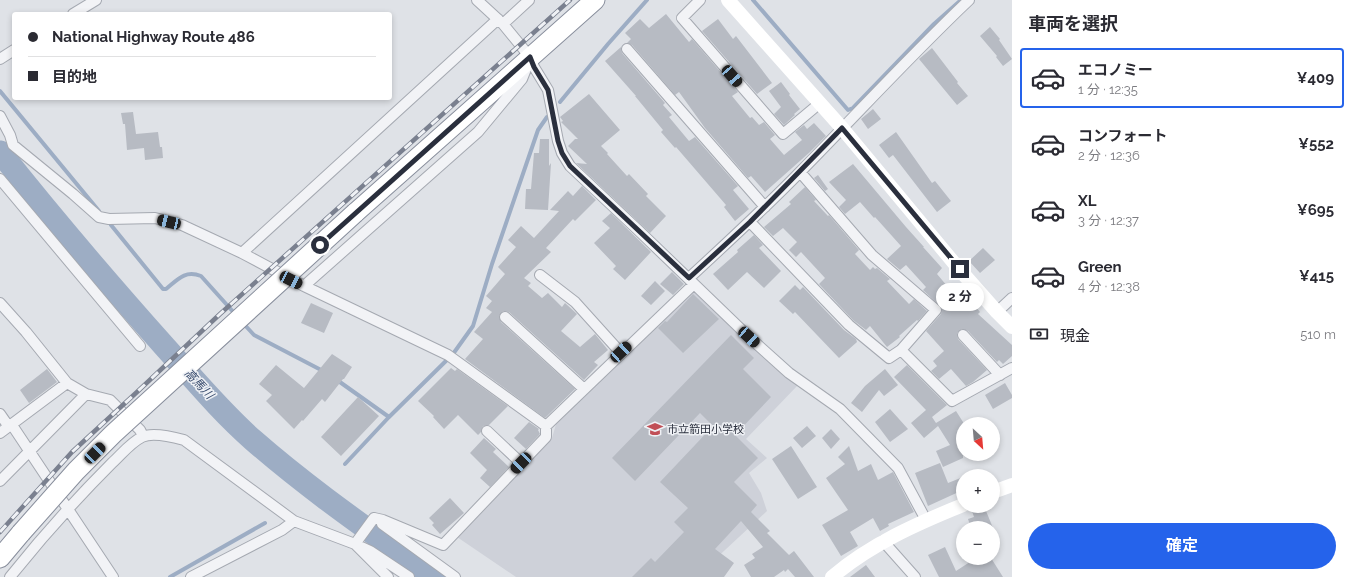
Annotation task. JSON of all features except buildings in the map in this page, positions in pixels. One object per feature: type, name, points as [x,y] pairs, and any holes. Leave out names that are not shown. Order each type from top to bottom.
[{"type":"highway","points":[[0,558],[71,476],[113,434],[355,213],[595,0]]},
{"type":"street","points":[[76,12],[96,0]]},
{"type":"street","points":[[477,0],[500,22],[530,57],[534,67],[548,90],[558,141],[562,153],[570,166],[789,373],[840,409],[898,468],[926,520]]},
{"type":"street","points":[[242,253],[500,22],[529,0]]},
{"type":"street","points":[[700,0],[682,18],[783,134],[820,103]]},
{"type":"street","points":[[728,0],[842,128],[997,312],[1012,327]]},
{"type":"street","points":[[372,520],[383,520],[443,545],[546,437],[546,426],[800,172],[921,45],[969,0]]},
{"type":"street","points":[[627,49],[764,207]]},
{"type":"street","points":[[0,59],[12,51]]},
{"type":"street","points":[[304,286],[478,132],[522,79],[530,57]]},
{"type":"street","points":[[0,116],[10,135],[13,145]]},
{"type":"street","points":[[1,132],[13,145],[99,217],[109,219],[155,218],[182,225],[242,253],[304,286],[451,357],[546,426]]},
{"type":"street","points":[[750,222],[849,325],[889,358],[901,350],[936,310],[872,255],[800,172]]},
{"type":"street","points":[[0,179],[140,346]]},
{"type":"street","points":[[540,274],[575,302],[621,352]]},
{"type":"street","points":[[997,312],[1012,298]]},
{"type":"street","points":[[0,303],[26,332],[67,383],[86,394],[110,400],[140,430],[143,436]]},
{"type":"street","points":[[506,317],[584,389]]},
{"type":"street","points":[[963,336],[1000,374]]},
{"type":"street","points":[[901,350],[952,401],[1012,368]]},
{"type":"street","points":[[0,434],[67,383]]},
{"type":"street","points":[[0,481],[86,394]]},
{"type":"street","points":[[0,414],[30,450],[113,577]]},
{"type":"street","points":[[488,431],[521,463]]},
{"type":"street","points":[[10,577],[36,545],[68,510],[132,444],[143,436],[163,435],[184,440],[294,521],[357,541],[409,577]]},
{"type":"street","points":[[1000,489],[1012,484]]},
{"type":"street","points":[[832,577],[862,554],[883,541],[926,520],[956,508]]},
{"type":"street","points":[[357,541],[372,520]]},
{"type":"street","points":[[372,520],[454,577]]},
{"type":"street","points":[[191,577],[282,530],[294,521]]},
{"type":"street","points":[[357,541],[388,577]]},
{"type":"street","points":[[883,541],[915,577]]},
{"type":"shaded area","name":"市立箭田小学校","points":[[691,291],[695,293],[777,369],[798,385],[746,439],[767,458],[749,473],[761,493],[767,511],[696,577],[516,577],[457,537],[552,438],[557,421]]},
{"type":"waterway","points":[[560,102],[647,0]]},
{"type":"waterway","points":[[753,0],[848,110],[853,108],[934,24],[961,0]]},
{"type":"waterway","points":[[0,91],[99,211]]},
{"type":"waterway","points":[[345,464],[389,417],[453,354],[473,326],[492,264],[538,130],[547,117]]},
{"type":"waterway","name":"高馬川","points":[[0,152],[102,275],[197,383],[230,418],[253,440],[297,476],[342,511],[434,577]]},
{"type":"waterway","points":[[111,225],[163,289],[166,289],[182,276],[190,274],[201,276],[236,315]]},
{"type":"waterway","points":[[242,322],[254,335],[323,371]]},
{"type":"waterway","points":[[337,380],[389,417]]},
{"type":"waterway","name":"高馬川","points":[[309,494],[318,487]]},
{"type":"waterway","points":[[170,577],[265,523]]},
{"type":"railway","points":[[0,532],[72,452],[220,314],[570,0]]},
{"type":"place","name":"市立箭田小学校","points":[[655,429]]},
{"type":"route","points":[[320,245],[530,57],[534,67],[548,90],[558,141],[562,153],[570,166],[689,278],[750,222],[842,128],[960,269]]}]
